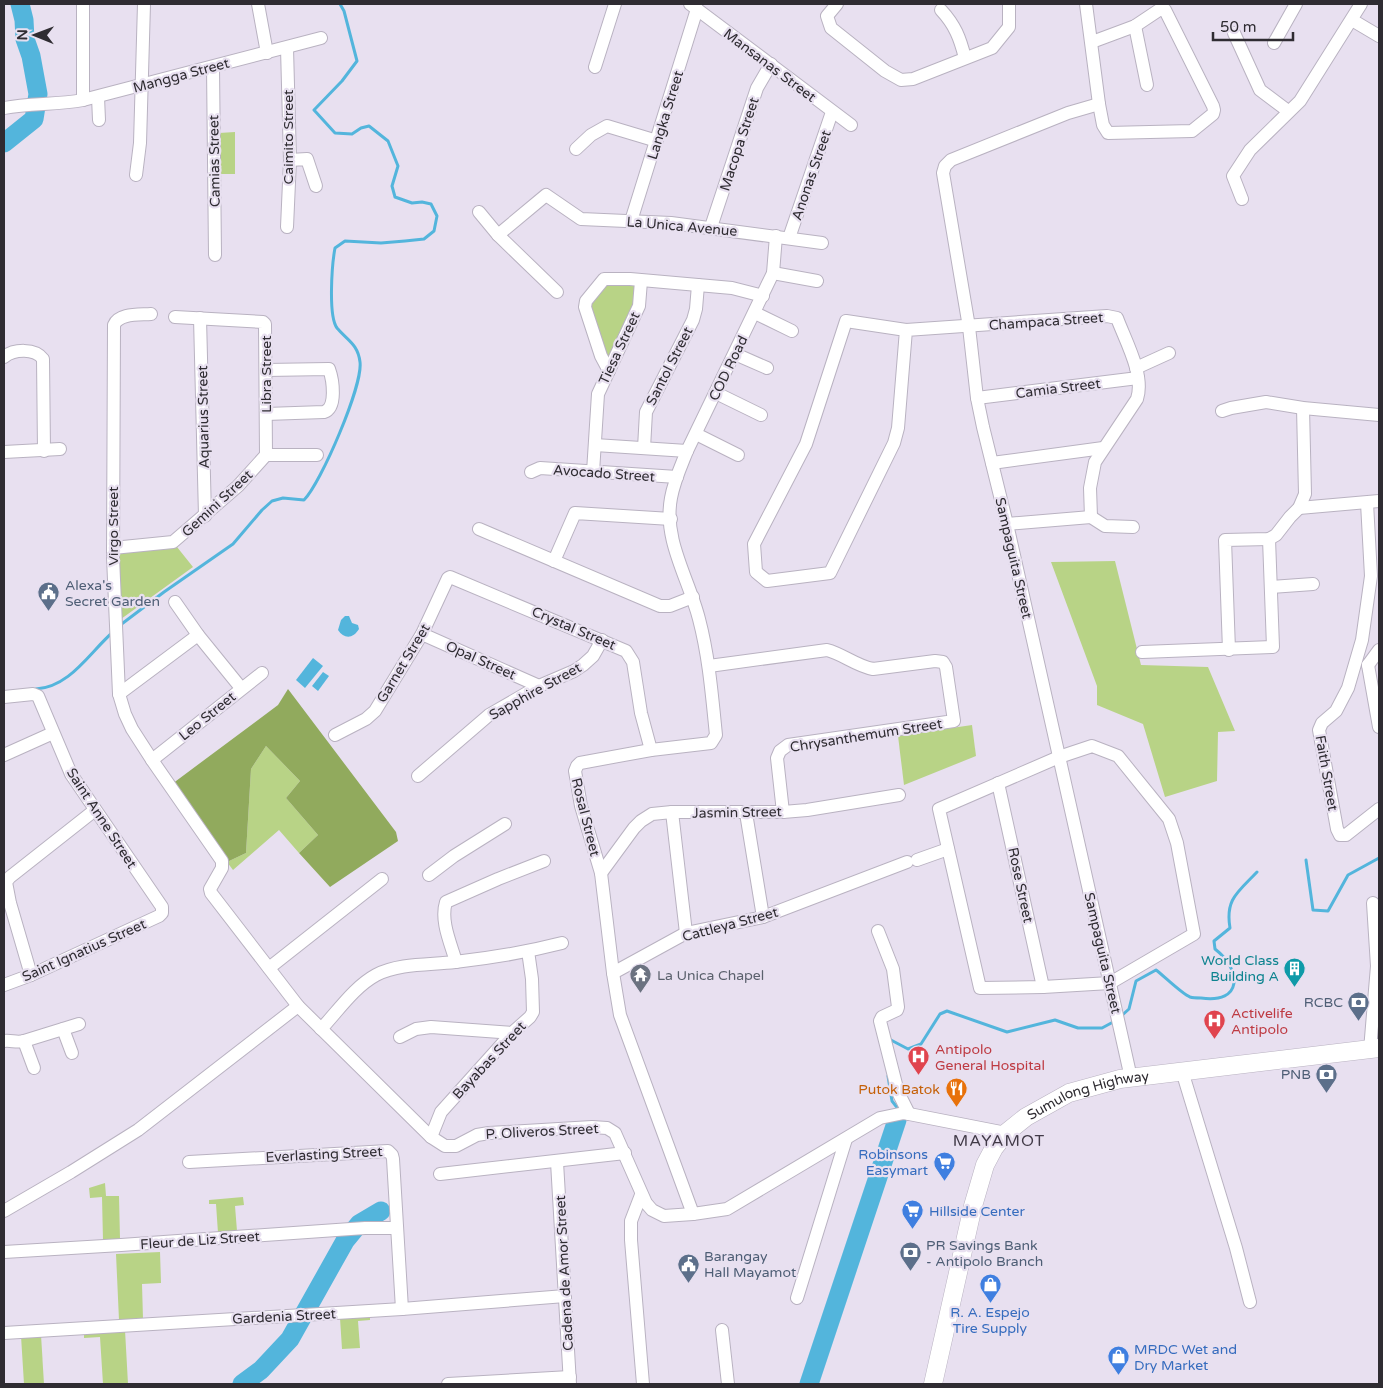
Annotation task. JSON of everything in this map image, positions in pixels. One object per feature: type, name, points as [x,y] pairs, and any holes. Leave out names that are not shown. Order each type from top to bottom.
[{"type":"main road","name":"Sumulong Highway","points":[[933,1384],[973,1206],[985,1165],[994,1148],[1006,1133],[1035,1110],[1069,1093],[1131,1078],[1374,1049]]},
{"type":"street","points":[[83,100],[84,4]]},
{"type":"street","points":[[136,175],[140,144],[144,4]]},
{"type":"street","points":[[258,4],[267,53]]},
{"type":"street","points":[[595,67],[615,4]]},
{"type":"street","points":[[837,4],[828,16],[831,28],[885,71],[901,80],[913,79],[992,48],[1009,27],[1009,4]]},
{"type":"street","points":[[1086,4],[1099,104],[1103,125],[1108,133],[1192,131],[1213,114],[1214,110],[1165,10],[1159,10],[1135,26],[1092,42]]},
{"type":"street","points":[[1274,43],[1296,4]]},
{"type":"street","points":[[1242,199],[1233,176],[1250,150],[1300,101],[1361,4]]},
{"type":"street","name":"Mansanas Street","points":[[694,6],[851,125]]},
{"type":"street","name":"Langka Street","points":[[632,221],[657,141],[694,6]]},
{"type":"street","points":[[940,10],[951,21],[960,37],[965,58]]},
{"type":"street","points":[[1352,20],[1379,36]]},
{"type":"street","points":[[1135,26],[1147,85]]},
{"type":"street","points":[[1234,33],[1260,90],[1288,111]]},
{"type":"street","name":"Mangga Street","points":[[4,108],[23,104],[62,104],[98,97],[321,38]]},
{"type":"street","name":"Caimito Street","points":[[287,48],[290,160],[287,226]]},
{"type":"street","name":"Macopa Street","points":[[711,227],[757,88],[771,64]]},
{"type":"street","name":"Camias Street","points":[[213,67],[216,255]]},
{"type":"street","points":[[98,97],[99,120]]},
{"type":"street","name":"Sampaguita Street","points":[[1099,104],[1068,114],[951,160],[945,166],[944,174],[969,327],[978,398],[1131,1078]]},
{"type":"street","name":"Anonas Street","points":[[789,238],[832,112]]},
{"type":"street","points":[[576,149],[591,135],[607,126],[657,141]]},
{"type":"street","points":[[290,160],[307,159],[316,186]]},
{"type":"street","name":"La Unica Avenue","points":[[498,235],[543,196],[548,196],[580,219],[711,227],[822,243]]},
{"type":"street","points":[[479,212],[498,235],[557,292]]},
{"type":"street","name":"COD Road","points":[[671,498],[687,451],[774,273],[776,236]]},
{"type":"street","points":[[774,273],[817,281]]},
{"type":"street","points":[[609,371],[601,356],[585,307],[586,301],[604,279],[732,288],[763,296]]},
{"type":"street","name":"Tiesa Street","points":[[593,472],[598,394],[639,306],[641,281]]},
{"type":"street","name":"Santol Street","points":[[644,448],[646,412],[693,320],[698,285]]},
{"type":"street","points":[[755,313],[792,331]]},
{"type":"street","name":"Virgo Street","points":[[151,314],[124,317],[118,319],[114,325],[114,619],[119,694],[125,714],[132,729],[169,785]]},
{"type":"street","name":"Libra Street","points":[[175,316],[263,322],[265,324],[266,455]]},
{"type":"street","name":"Aquarius Street","points":[[200,318],[205,516]]},
{"type":"street","name":"Champaca Street","points":[[969,327],[1117,318],[1137,373],[1139,392],[1137,399],[1095,462],[1092,475],[1091,517]]},
{"type":"street","points":[[906,330],[898,428],[894,443],[830,573],[767,581],[756,572],[754,544],[806,444],[846,321],[906,330],[969,327]]},
{"type":"street","points":[[4,357],[12,352],[33,352],[42,356],[44,451]]},
{"type":"street","name":"Camia Street","points":[[978,398],[1137,373],[1169,353]]},
{"type":"street","points":[[735,354],[767,368]]},
{"type":"street","points":[[266,370],[329,369],[331,372],[333,403],[327,412],[266,414]]},
{"type":"street","points":[[716,392],[761,415]]},
{"type":"street","points":[[1222,412],[1231,408],[1266,402],[1303,408],[1379,415]]},
{"type":"street","points":[[1229,650],[1225,540],[1270,539],[1276,535],[1299,508],[1305,494],[1303,408]]},
{"type":"street","points":[[696,434],[738,454]]},
{"type":"street","points":[[595,445],[687,451]]},
{"type":"street","points":[[992,463],[1103,448]]},
{"type":"street","points":[[4,452],[60,449]]},
{"type":"street","points":[[266,455],[317,455]]},
{"type":"street","name":"Gemini Street","points":[[113,548],[171,543],[238,486],[266,455]]},
{"type":"street","name":"Avocado Street","points":[[531,472],[540,468],[677,477]]},
{"type":"street","name":"Rosal Street","points":[[671,498],[672,535],[678,561],[693,597],[709,666],[716,735],[711,743],[652,750],[580,763],[575,771],[581,806],[601,873],[613,974],[620,1015],[693,1214]]},
{"type":"street","points":[[1299,508],[1373,502],[1375,561],[1371,576],[1362,663],[1379,727]]},
{"type":"street","points":[[554,561],[575,513],[671,519]]},
{"type":"street","points":[[1007,524],[1091,517],[1105,526],[1133,527]]},
{"type":"street","points":[[479,530],[660,606],[670,606],[693,597]]},
{"type":"street","points":[[1142,652],[1273,647],[1270,539]]},
{"type":"street","name":"Garnet Street","points":[[335,735],[366,719],[375,711],[422,634],[448,578],[453,577]]},
{"type":"street","name":"Crystal Street","points":[[453,577],[626,651],[633,662],[640,707],[652,750]]},
{"type":"street","points":[[1272,586],[1314,584]]},
{"type":"street","points":[[175,602],[198,635],[241,688]]},
{"type":"street","name":"Opal Street","points":[[422,634],[539,686]]},
{"type":"street","points":[[119,694],[198,635]]},
{"type":"street","name":"Sapphire Street","points":[[418,776],[489,715],[539,686],[574,672],[593,656],[602,640]]},
{"type":"street","name":"Chrysanthemum Street","points":[[709,666],[827,650],[863,667],[873,669],[935,661],[943,662],[946,667],[954,721],[788,745],[780,751],[777,758],[783,812]]},
{"type":"street","points":[[1362,663],[1379,650]]},
{"type":"street","name":"Faith Street","points":[[1362,663],[1336,711],[1322,723],[1319,730],[1337,829],[1340,835],[1346,835],[1379,809]]},
{"type":"street","name":"Leo Street","points":[[152,760],[262,673]]},
{"type":"street","name":"Saint Anne Street","points":[[4,697],[36,695],[71,774],[162,907],[162,913]]},
{"type":"street","points":[[4,755],[53,732]]},
{"type":"street","points":[[1092,746],[1118,756],[1169,820],[1177,843],[1194,934],[1110,983],[1043,988],[980,988],[939,809],[998,783],[1059,757],[1092,746]]},
{"type":"street","name":"Rose Street","points":[[998,783],[1043,988]]},
{"type":"street","name":"P. Oliveros Street","points":[[169,785],[222,861],[222,868],[210,892],[298,1006],[431,1137],[445,1146],[456,1146],[477,1135],[489,1133],[592,1127],[607,1128],[615,1133],[641,1195],[652,1210],[664,1216],[727,1209],[880,1118],[906,1113],[1006,1133]]},
{"type":"street","name":"Jasmin Street","points":[[601,873],[641,820],[652,814],[672,812],[783,812],[807,810],[899,794]]},
{"type":"street","points":[[31,975],[7,904],[6,884],[10,877],[95,810]]},
{"type":"street","points":[[672,812],[686,933]]},
{"type":"street","points":[[746,813],[763,917]]},
{"type":"street","points":[[429,874],[505,824]]},
{"type":"street","name":"Cattleya Street","points":[[613,974],[686,933],[763,917],[948,849]]},
{"type":"street","points":[[456,962],[447,933],[446,902],[544,861]]},
{"type":"street","points":[[270,968],[382,879]]},
{"type":"street","points":[[1373,903],[1377,966],[1374,1049]]},
{"type":"street","name":"Saint Ignatius Street","points":[[4,985],[31,975],[162,913]]},
{"type":"street","points":[[878,931],[893,968],[898,1007],[897,1010],[882,1017],[880,1020],[898,1092],[906,1113]]},
{"type":"street","points":[[321,1029],[354,993],[375,976],[389,970],[528,951],[562,943]]},
{"type":"street","name":"Bayabas Street","points":[[431,1137],[441,1112],[512,1033],[530,1018],[533,1012],[532,979],[528,951]]},
{"type":"street","points":[[4,1211],[138,1130],[298,1006]]},
{"type":"street","points":[[4,1041],[12,1040],[18,1043],[79,1024]]},
{"type":"street","points":[[400,1037],[416,1028],[431,1027],[512,1033]]},
{"type":"street","points":[[63,1029],[72,1053]]},
{"type":"street","points":[[24,1041],[34,1068]]},
{"type":"street","points":[[1182,1071],[1236,1248],[1250,1302]]},
{"type":"street","points":[[797,1298],[846,1139]]},
{"type":"street","name":"Everlasting Street","points":[[189,1162],[388,1151],[392,1155],[402,1309]]},
{"type":"street","points":[[440,1174],[624,1153]]},
{"type":"street","name":"Cadena de Amor Street","points":[[557,1162],[570,1380]]},
{"type":"street","points":[[641,1195],[631,1221],[631,1240],[643,1384]]},
{"type":"street","name":"Fleur de Liz Street","points":[[4,1252],[364,1228],[396,1228]]},
{"type":"street","name":"Gardenia Street","points":[[4,1333],[402,1309],[565,1296]]},
{"type":"street","points":[[722,1330],[728,1384]]},
{"type":"street","points":[[448,1384],[570,1380]]},
{"type":"green space","points":[[235,132],[235,174],[219,174],[219,133]]},
{"type":"green space","points":[[605,282],[635,284],[633,304],[609,357],[605,353],[589,304]]},
{"type":"green space","points":[[177,547],[193,567],[121,619],[119,551],[171,549]]},
{"type":"green space","points":[[1115,561],[1141,665],[1208,667],[1235,731],[1218,732],[1217,781],[1165,797],[1143,724],[1097,705],[1097,686],[1051,562]]},
{"type":"green space","points":[[288,689],[396,832],[398,841],[330,887],[299,853],[318,835],[286,798],[300,781],[266,746],[251,769],[246,853],[227,862],[172,784],[278,705]]},
{"type":"green space","points":[[972,725],[976,756],[904,785],[898,736]]},
{"type":"green space","points":[[266,746],[300,781],[286,798],[318,835],[299,853],[279,830],[233,870],[227,862],[246,853],[251,769]]},
{"type":"green space","points":[[105,1183],[106,1196],[119,1196],[120,1239],[103,1241],[102,1197],[90,1198],[89,1188]]},
{"type":"green space","points":[[243,1197],[244,1205],[235,1206],[237,1231],[218,1233],[216,1204],[209,1204],[209,1200]]},
{"type":"green space","points":[[160,1252],[161,1283],[142,1284],[143,1319],[119,1320],[116,1254]]},
{"type":"green space","points":[[370,1316],[370,1320],[358,1321],[360,1348],[342,1349],[340,1318]]},
{"type":"green space","points":[[125,1330],[128,1384],[103,1384],[100,1337],[84,1338],[84,1333]]},
{"type":"green space","points":[[41,1335],[44,1384],[24,1384],[21,1336]]},
{"type":"water","points":[[345,616],[349,616],[352,623],[358,625],[359,629],[354,635],[348,637],[338,630],[341,620]]},
{"type":"water","points":[[313,658],[323,666],[305,688],[296,680]]},
{"type":"water","points":[[323,672],[329,676],[318,691],[312,686]]},
{"type":"waterway","points":[[4,143],[34,119],[38,94],[31,56],[25,39],[24,20],[20,4]]},
{"type":"waterway","points":[[119,626],[233,544],[272,501],[283,498],[304,500],[311,490],[340,433],[359,374],[360,362],[357,351],[337,328],[332,313],[335,248],[345,241],[381,243],[424,239],[434,231],[437,216],[431,204],[422,202],[412,203],[395,197],[392,186],[398,166],[388,141],[369,126],[361,128],[352,134],[335,133],[314,110],[342,81],[357,61],[344,11],[340,4]]},
{"type":"waterway","points":[[36,689],[48,687],[69,676],[113,632]]},
{"type":"waterway","points":[[1306,860],[1313,910],[1328,911],[1348,875],[1379,858]]},
{"type":"waterway","points":[[1120,1017],[1129,1009],[1136,981],[1156,970],[1190,997],[1215,998],[1225,996],[1231,991],[1234,984],[1234,975],[1224,957],[1215,949],[1214,941],[1230,928],[1229,910],[1231,903],[1239,891],[1257,872]]},
{"type":"waterway","points":[[889,1039],[908,1049],[921,1044],[940,1014],[947,1011],[1007,1032],[1055,1020],[1078,1028],[1102,1028],[1115,1021]]},
{"type":"waterway","points":[[888,1076],[892,1101],[899,1110]]},
{"type":"waterway","points":[[809,1384],[897,1120]]},
{"type":"waterway","points":[[242,1384],[261,1370],[290,1339],[345,1241],[359,1224],[381,1211]]},
{"type":"place","name":"Alexa's Secret Garden","points":[[49,612]]},
{"type":"place","name":"World Class Building A","points":[[1295,987]]},
{"type":"place","name":"La Unica Chapel","points":[[641,994]]},
{"type":"place","name":"RCBC","points":[[1359,1021]]},
{"type":"place","name":"Activelife Antipolo","points":[[1215,1040]]},
{"type":"place","name":"Antipolo General Hospital","points":[[919,1076]]},
{"type":"place","name":"PNB","points":[[1327,1093]]},
{"type":"place","name":"Putok Batok","points":[[956,1108]]},
{"type":"place","name":"Robinsons Easymart","points":[[944,1181]]},
{"type":"place","name":"Hillside Center","points":[[913,1230]]},
{"type":"place","name":"PR Savings Bank - Antipolo Branch","points":[[910,1272]]},
{"type":"place","name":"Barangay Hall Mayamot","points":[[688,1283]]},
{"type":"place","name":"R. A. Espejo Tire Supply","points":[[990,1303]]},
{"type":"place","name":"MRDC Wet and Dry Market","points":[[1118,1376]]},
{"type":"district","name":"MAYAMOT","points":[[999,1140]]}]
